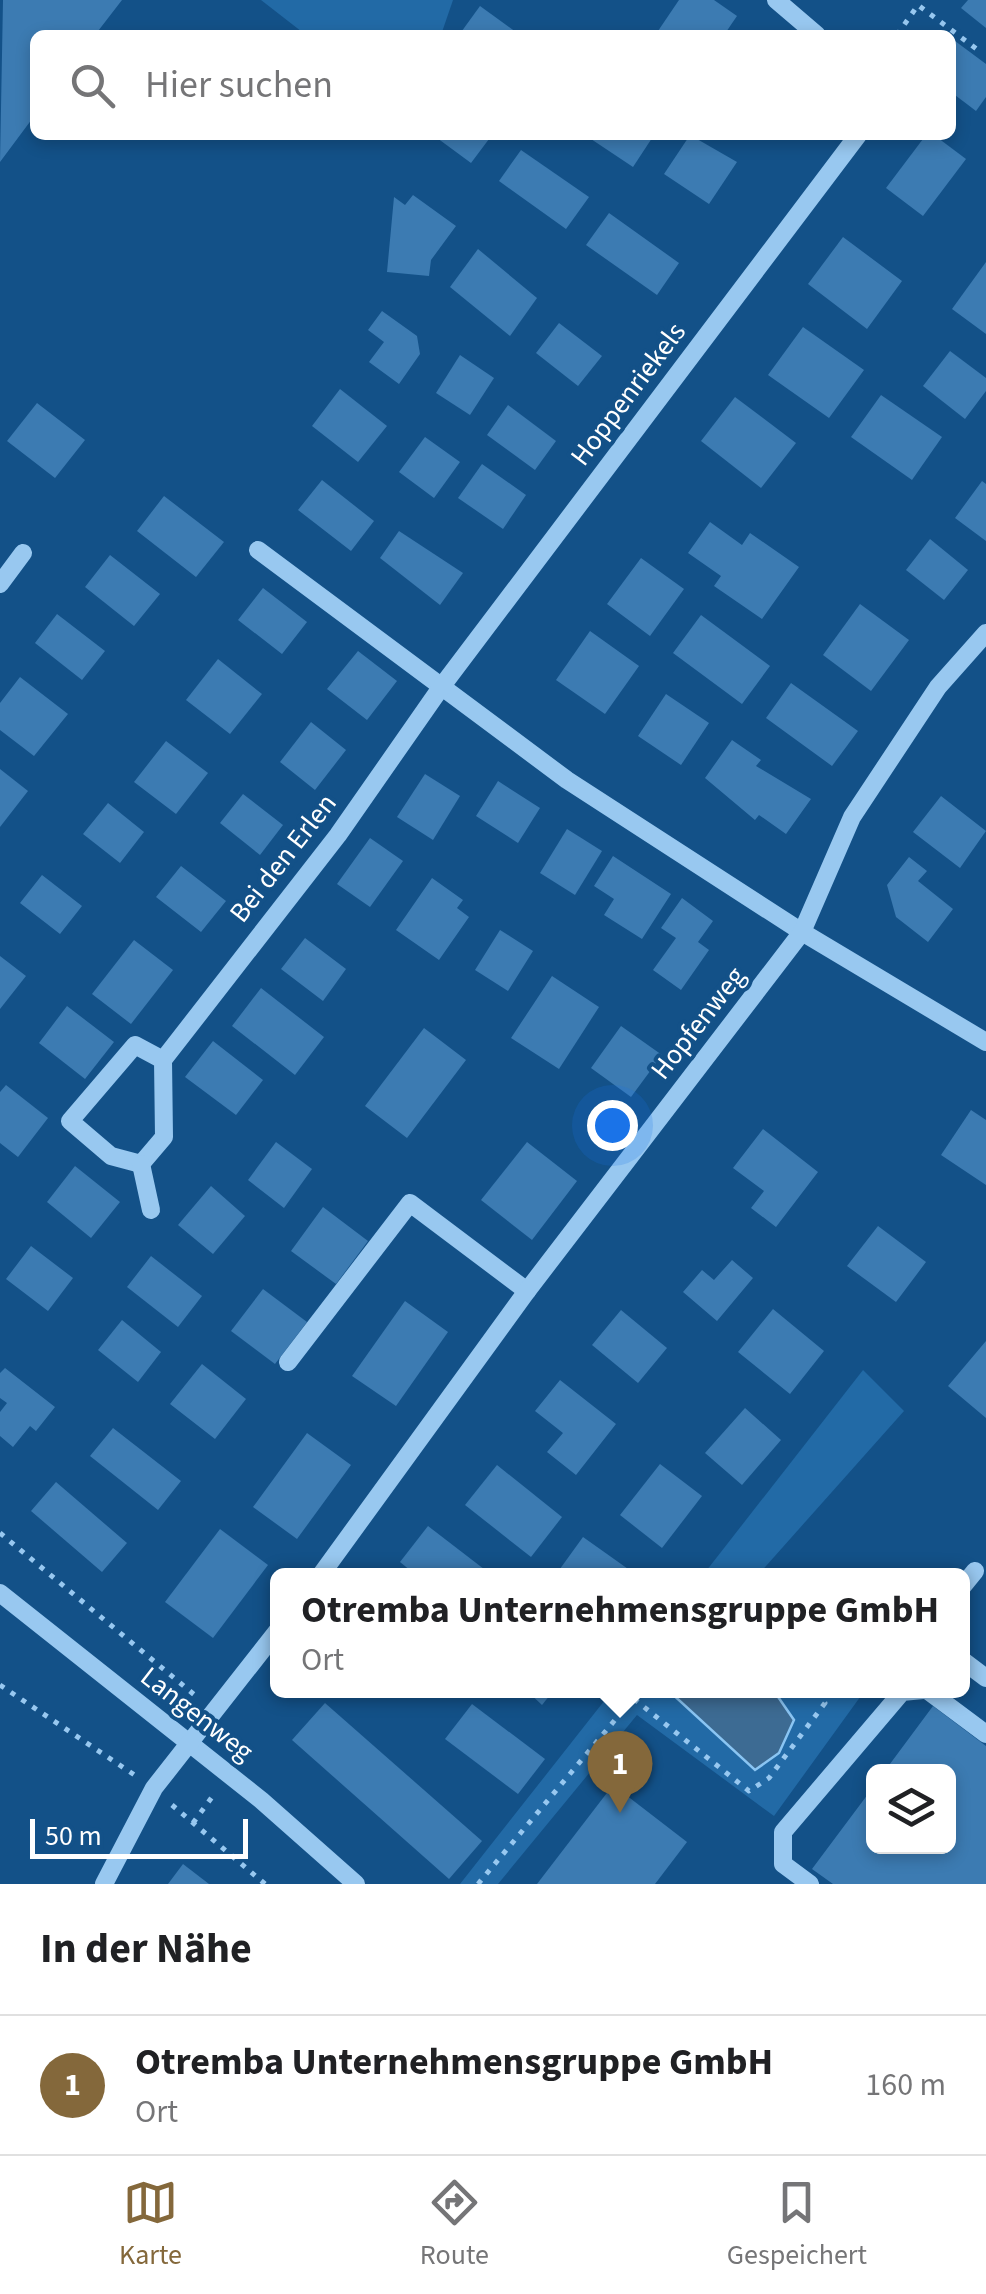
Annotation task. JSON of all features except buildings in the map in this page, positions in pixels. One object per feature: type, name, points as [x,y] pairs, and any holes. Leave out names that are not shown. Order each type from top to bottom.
[{"type":"street","points":[[776,0],[812,30]]},
{"type":"street","name":"Hoppenriekels","points":[[442,686],[854,140]]},
{"type":"street","points":[[258,550],[567,780],[802,932],[986,1042]]},
{"type":"street","points":[[0,584],[23,552]]},
{"type":"street","name":"Hopfenweg","points":[[326,1568],[528,1290],[802,932],[852,816],[938,687],[986,634]]},
{"type":"street","name":"Bei den Erlen","points":[[163,1060],[338,835],[442,686]]},
{"type":"street","points":[[135,1045],[163,1060],[164,1137],[141,1164],[111,1156],[70,1121],[135,1045]]},
{"type":"street","points":[[141,1164],[150,1210]]},
{"type":"street","points":[[288,1362],[410,1204],[528,1290]]},
{"type":"street","points":[[970,1577],[974,1571]]},
{"type":"street","name":"Langenweg","points":[[0,1593],[190,1743],[356,1884]]},
{"type":"street","points":[[104,1884],[154,1788],[270,1640]]},
{"type":"street","points":[[810,1884],[783,1864],[783,1832],[897,1698]]},
{"type":"street","points":[[936,1698],[986,1734]]},
{"type":"path","points":[[900,30],[918,5],[951,30]]},
{"type":"path","points":[[956,34],[978,50]]},
{"type":"path","points":[[0,1533],[215,1711]]},
{"type":"path","points":[[0,1685],[154,1788],[265,1884]]},
{"type":"path","points":[[478,1884],[634,1699],[749,1792],[770,1778],[825,1703],[822,1698]]},
{"type":"path","points":[[193,1823],[215,1793]]},
{"type":"shaded area","points":[[261,0],[453,0],[443,30],[300,30]]},
{"type":"shaded area","points":[[863,1370],[904,1411],[764,1568],[708,1568]]},
{"type":"shaded area","points":[[606,1698],[859,1698],[774,1816],[637,1715],[498,1884],[460,1884]]},
{"type":"shaded area","points":[[677,1698],[779,1698],[794,1720],[779,1753],[755,1770]]},
{"type":"place","name":"Otremba Unternehmensgruppe GmbH","points":[[620,1813]]}]
